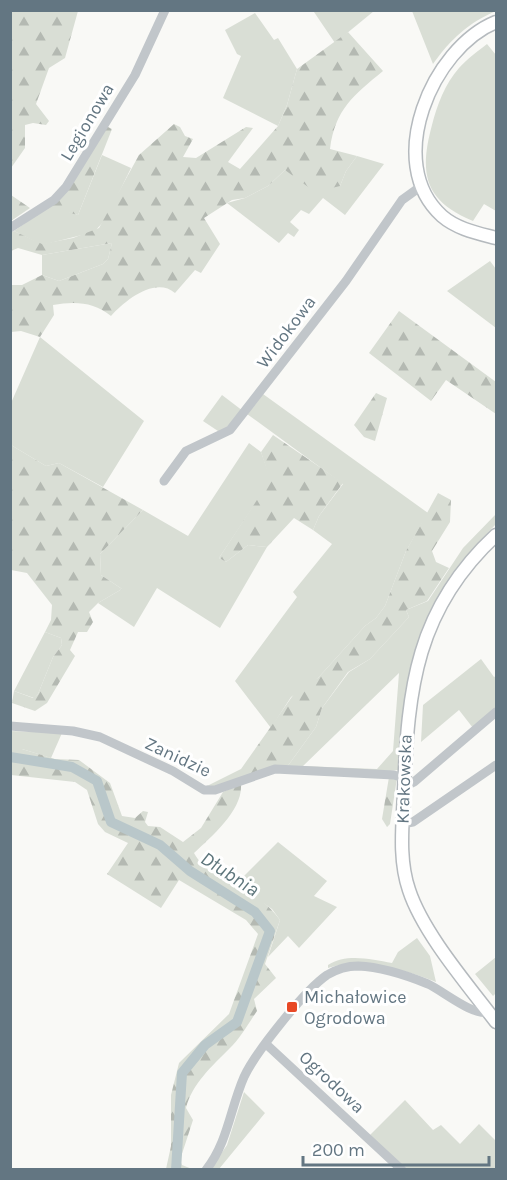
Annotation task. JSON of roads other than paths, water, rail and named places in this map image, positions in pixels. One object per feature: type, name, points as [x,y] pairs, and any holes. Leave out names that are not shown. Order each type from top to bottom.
[{"type":"main road","points":[[496,22],[473,35],[456,49],[435,83],[415,146],[415,168],[420,187],[435,209],[446,219],[462,228],[496,238]]},
{"type":"main road","name":"Krakowska","points":[[493,1017],[414,905],[403,865],[402,824],[410,694],[424,640],[452,586],[496,535]]},
{"type":"street","name":"Legionowa","points":[[10,228],[54,200],[66,187],[135,75],[165,10]]},
{"type":"street","name":"Widokowa","points":[[164,481],[186,451],[230,430],[346,281],[402,200],[420,187]]},
{"type":"street","points":[[404,783],[414,782],[496,712]]},
{"type":"street","name":"Zanidzie","points":[[10,726],[73,731],[100,737],[172,771],[204,790],[216,790],[275,769],[394,775],[404,783]]},
{"type":"street","points":[[402,824],[413,822],[496,765]]},
{"type":"street","points":[[206,1170],[222,1146],[233,1106],[251,1062],[325,977],[350,966],[369,966],[415,979],[479,1013],[493,1017]]},
{"type":"street","name":"Ogrodowa","points":[[266,1044],[402,1170]]},
{"type":"waterway","name":"Dłubnia","points":[[10,757],[72,767],[97,781],[111,822],[160,845],[190,871],[255,912],[270,931],[237,1022],[205,1045],[182,1073],[176,1170]]},
{"type":"place","name":"Michałowice Ogrodowa","points":[[292,1007]]}]
